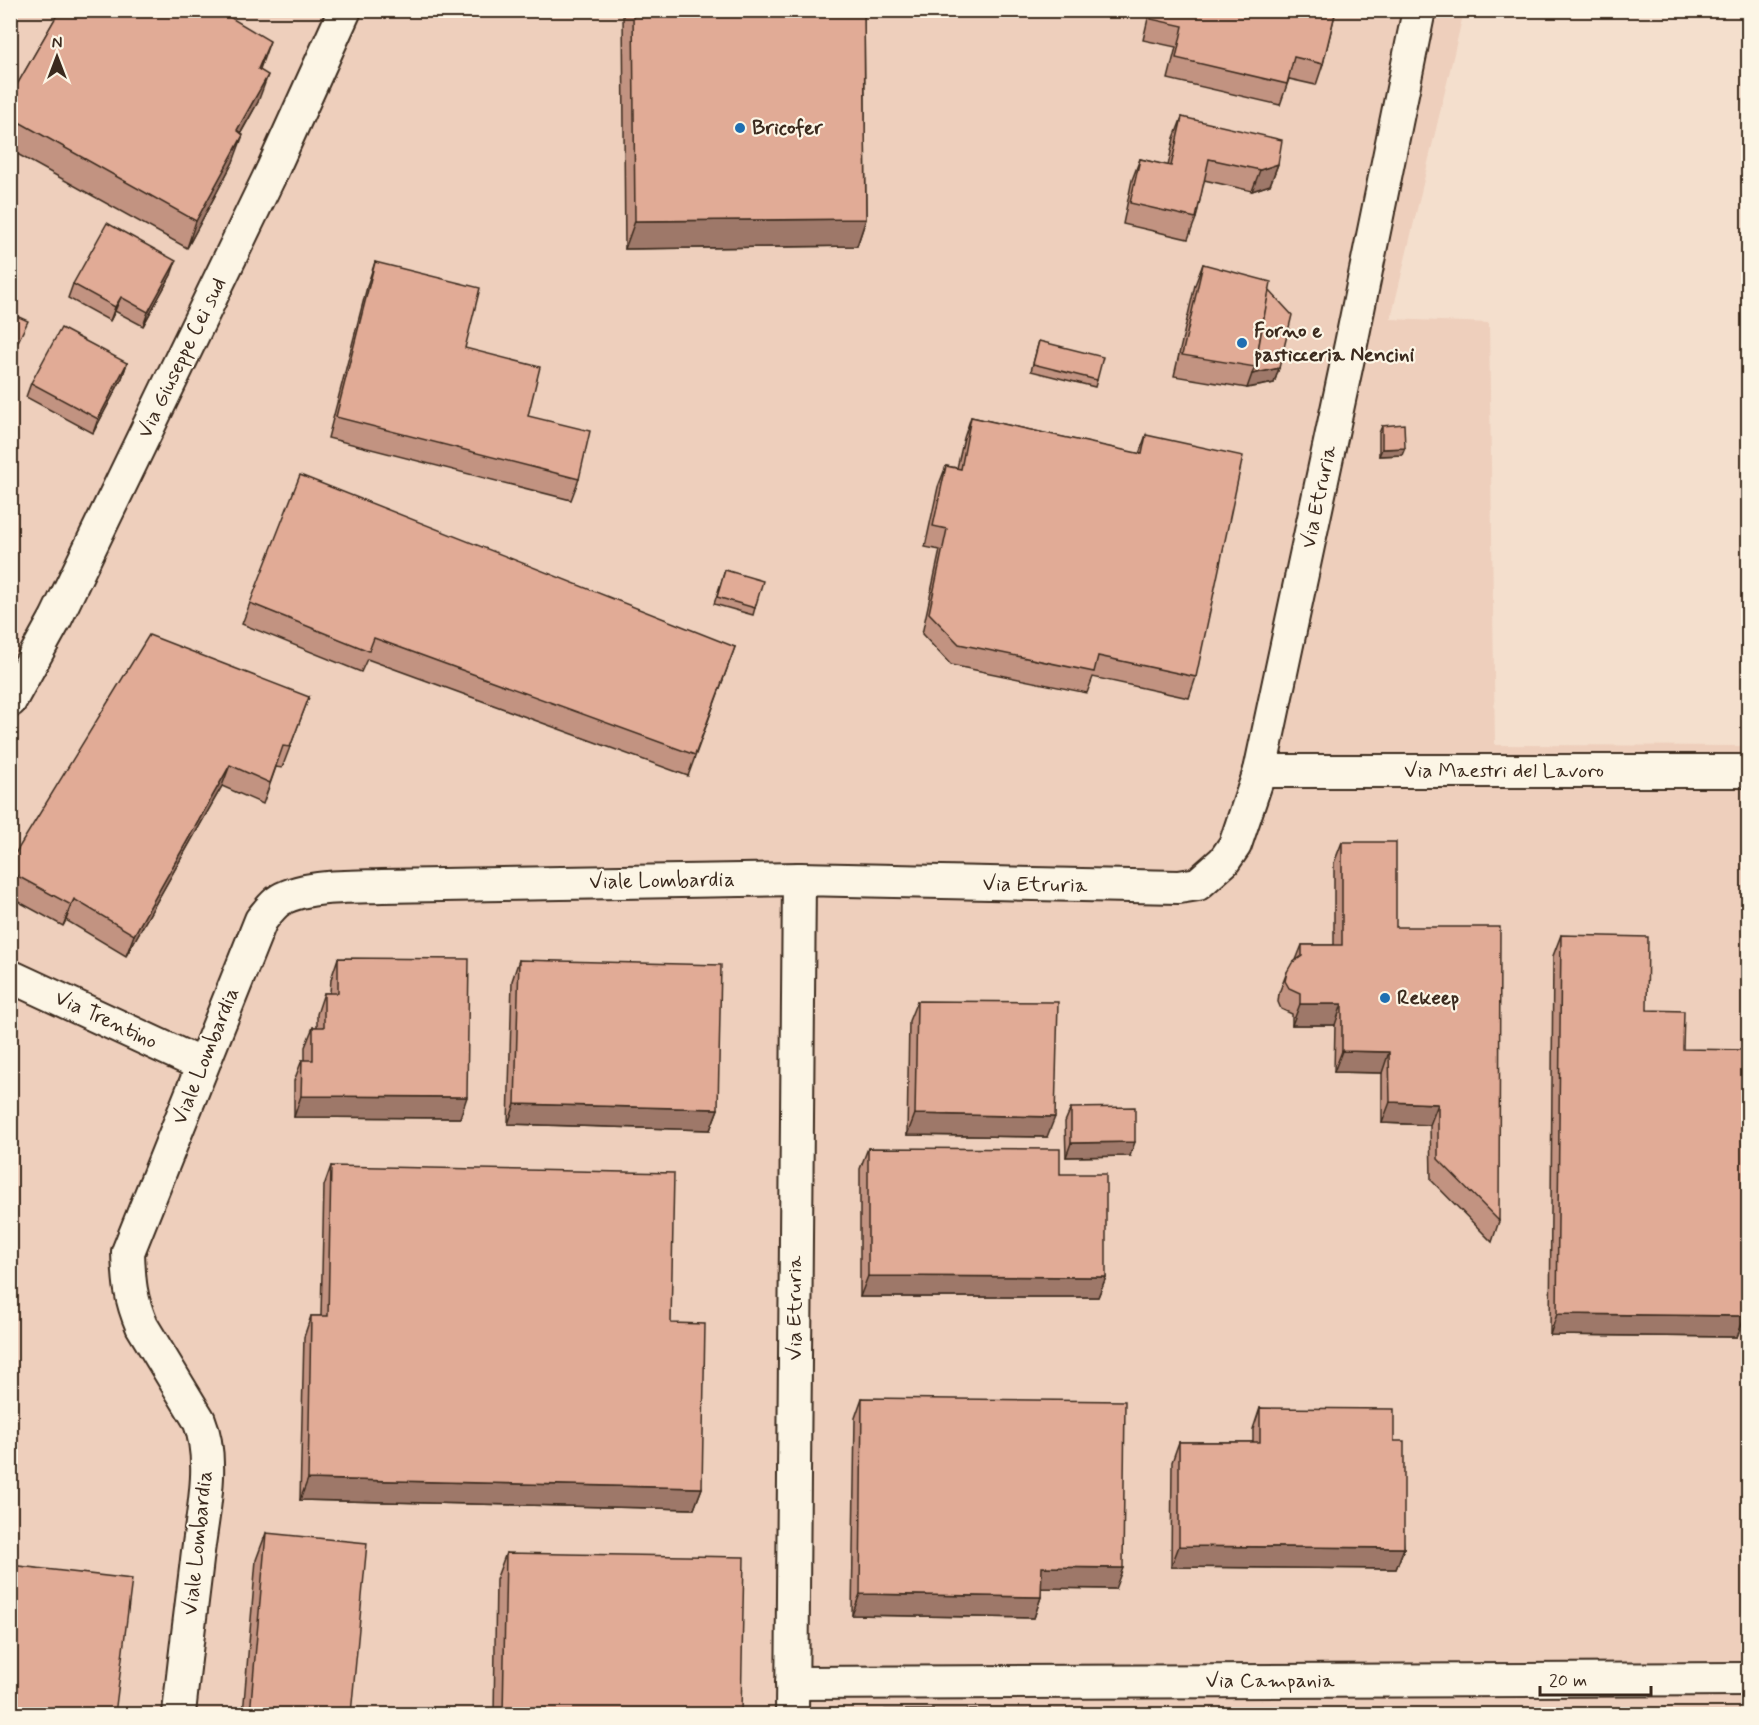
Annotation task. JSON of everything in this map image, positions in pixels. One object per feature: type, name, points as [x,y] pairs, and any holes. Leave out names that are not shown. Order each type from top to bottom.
[{"type":"street","name":"Via Giuseppe Cei sud","points":[[10,701],[61,608],[272,171],[345,10]]},
{"type":"street","name":"Via Etruria","points":[[792,1714],[799,879],[1179,887],[1198,884],[1224,861],[1235,845],[1260,771],[1419,10]]},
{"type":"street","name":"Via Maestri del Lavoro","points":[[1260,771],[1749,771]]},
{"type":"street","name":"Viale Lombardia","points":[[178,1714],[208,1454],[205,1434],[199,1420],[142,1326],[136,1311],[130,1293],[128,1252],[261,920],[277,902],[295,894],[317,889],[799,879]]},
{"type":"street","name":"Via Trentino","points":[[10,976],[202,1065]]},
{"type":"street","name":"Via Campania","points":[[792,1683],[1749,1679]]},
{"type":"shaded area","points":[[11,11],[1464,11],[1391,319],[1489,323],[1495,745],[1748,746],[1748,1714],[11,1714]]},
{"type":"building","points":[[60,10],[218,10],[270,41],[258,69],[268,75],[237,130],[243,135],[196,221],[10,117],[10,97]]},
{"type":"building","name":"Bricofer","points":[[633,10],[864,10],[866,219],[635,221]]},
{"type":"building","points":[[1153,10],[1336,10],[1323,64],[1294,57],[1287,84],[1176,58],[1183,26],[1151,19]]},
{"type":"building","points":[[1182,117],[1282,140],[1278,164],[1260,170],[1209,159],[1196,218],[1130,203],[1140,159],[1171,166]]},
{"type":"building","points":[[107,223],[176,261],[148,312],[121,297],[115,307],[73,284]]},
{"type":"building","points":[[375,262],[480,288],[465,348],[540,367],[528,416],[590,431],[579,479],[336,417]]},
{"type":"building","points":[[1203,264],[1271,282],[1255,367],[1182,355]]},
{"type":"building","points":[[1269,290],[1292,315],[1279,368],[1252,374],[1255,367]]},
{"type":"building","points":[[10,313],[28,321],[10,358]]},
{"type":"building","points":[[61,328],[127,363],[98,419],[31,383]]},
{"type":"building","points":[[1039,341],[1103,357],[1097,380],[1033,364]]},
{"type":"building","points":[[971,417],[1142,454],[1146,435],[1243,456],[1196,677],[1098,656],[1094,672],[959,644],[929,613],[947,529],[933,526],[946,466],[961,469]]},
{"type":"building","points":[[1404,424],[1405,448],[1382,449],[1382,426]]},
{"type":"building","points":[[300,475],[735,647],[695,755],[374,638],[369,651],[250,603]]},
{"type":"building","points":[[725,570],[763,581],[755,608],[717,597]]},
{"type":"building","points":[[149,635],[309,697],[290,747],[283,746],[270,783],[230,765],[134,935],[74,899],[71,905],[10,872],[10,862]]},
{"type":"building","name":"Rekeep","points":[[1342,842],[1396,842],[1396,927],[1500,927],[1499,1221],[1438,1159],[1438,1104],[1390,1102],[1389,1052],[1342,1051],[1342,1004],[1300,1004],[1300,993],[1289,988],[1285,981],[1292,963],[1302,956],[1302,945],[1342,945]]},
{"type":"building","points":[[1561,935],[1648,937],[1647,1010],[1684,1011],[1683,1049],[1748,1050],[1745,1316],[1557,1314]]},
{"type":"building","points":[[338,958],[469,959],[467,1097],[301,1096],[302,1060],[313,1060],[313,1027],[324,1027],[324,993],[338,993]]},
{"type":"building","points":[[519,960],[721,965],[718,1109],[515,1104]]},
{"type":"building","points":[[917,1001],[1058,1002],[1055,1117],[915,1114]]},
{"type":"building","points":[[1135,1107],[1135,1142],[1071,1143],[1071,1108]]},
{"type":"building","points":[[868,1148],[1060,1149],[1060,1174],[1106,1174],[1106,1277],[868,1276]]},
{"type":"building","points":[[331,1166],[674,1173],[671,1323],[705,1324],[702,1488],[308,1479],[311,1316],[328,1316]]},
{"type":"building","points":[[862,1398],[1125,1401],[1123,1568],[1042,1567],[1041,1597],[860,1594]]},
{"type":"building","points":[[1260,1408],[1394,1409],[1394,1441],[1404,1441],[1404,1548],[1179,1546],[1179,1442],[1260,1442]]},
{"type":"building","points":[[266,1533],[367,1543],[351,1714],[250,1714]]},
{"type":"building","points":[[506,1553],[744,1557],[741,1714],[503,1714]]},
{"type":"building","points":[[10,1565],[132,1579],[115,1714],[10,1714]]},
{"type":"building","points":[[885,1710],[1131,1710],[1131,1714],[885,1714]]},
{"type":"place","name":"Bricofer","points":[[740,128]]},
{"type":"place","name":"Forno e pasticceria Nencini","points":[[1242,343]]},
{"type":"place","name":"Rekeep","points":[[1385,998]]}]
